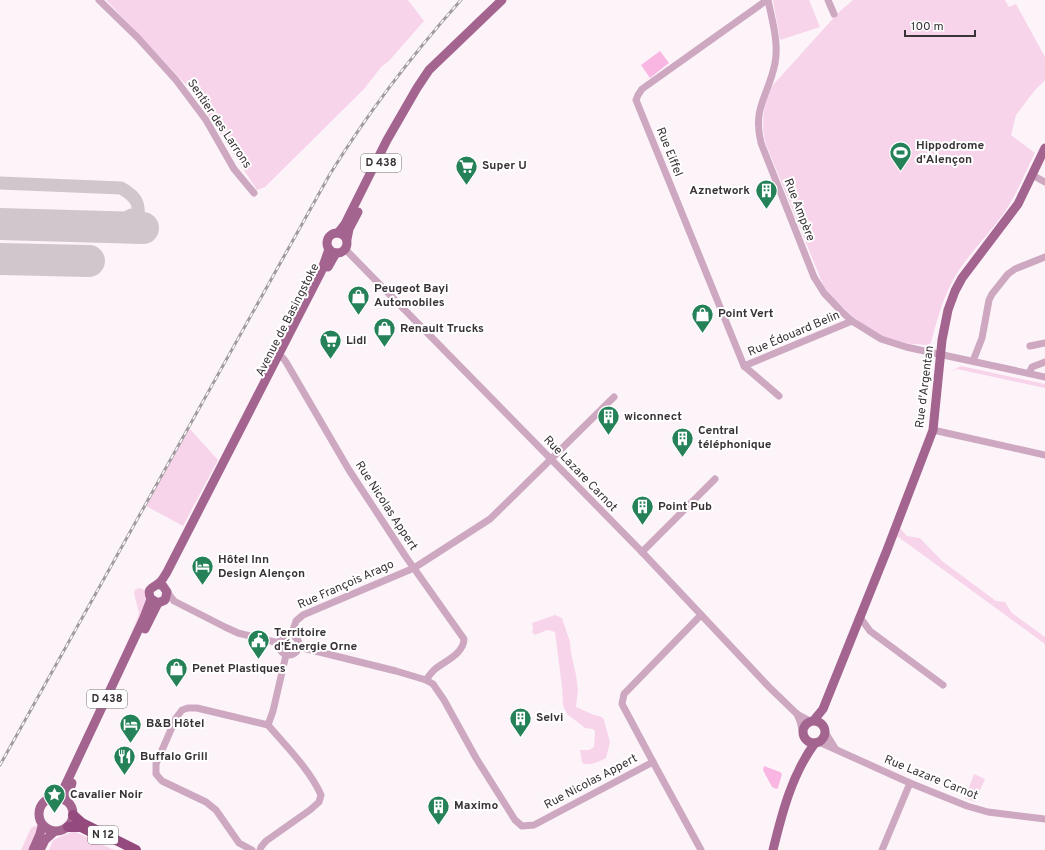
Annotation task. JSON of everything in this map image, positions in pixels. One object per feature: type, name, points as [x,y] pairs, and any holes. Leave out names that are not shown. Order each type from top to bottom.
[{"type":"highway","name":"N 12","points":[[73,815],[82,824],[136,850]]},
{"type":"highway","name":"N 12","points":[[68,827],[81,828],[129,850]]},
{"type":"main road","name":"D 438","points":[[338,233],[345,224],[387,140],[417,88],[434,65],[502,0]]},
{"type":"main road","name":"D 438","points":[[347,239],[366,194],[417,88]]},
{"type":"main road","name":"Rue d'Argentan","points":[[812,720],[823,709],[887,550],[933,430],[941,354],[948,310],[955,291],[966,272],[1018,204],[1045,148]]},
{"type":"main road","points":[[335,233],[343,235],[347,239],[348,245],[346,250],[343,252],[333,251],[327,243],[329,237],[335,233]]},
{"type":"main road","name":"Avenue de Basingstoke","points":[[164,588],[259,397],[281,357],[321,272],[333,251]]},
{"type":"main road","points":[[153,586],[164,588],[167,598],[157,601],[149,594],[150,589],[153,586]]},
{"type":"main road","name":"D 438","points":[[62,799],[64,788],[144,620],[157,601]]},
{"type":"main road","name":"Rue d'Argentan","points":[[823,709],[824,728]]},
{"type":"main road","points":[[773,850],[779,825],[795,779],[814,742],[823,737],[824,728],[819,722],[812,720],[806,723],[802,730],[802,734],[814,742]]},
{"type":"main road","points":[[52,797],[62,799],[70,804],[73,815],[71,823],[68,827],[64,830],[54,832],[45,829],[42,826],[39,820],[39,808],[46,799],[52,797]]},
{"type":"main road","points":[[33,850],[42,826]]},
{"type":"main road","points":[[40,850],[45,840],[54,832]]},
{"type":"street","name":"Sentier des Larrons","points":[[99,0],[138,38],[176,80],[206,120],[234,169],[254,192]]},
{"type":"street","name":"Rue Ampère","points":[[767,0],[775,38],[776,53],[771,79],[762,101],[758,118],[759,133],[761,143],[814,277],[824,293],[852,321],[881,339],[1045,377]]},
{"type":"street","name":"Rue Eiffel","points":[[744,366],[636,100],[642,89],[767,0]]},
{"type":"street","points":[[828,0],[834,14]]},
{"type":"street","points":[[1032,175],[1045,182]]},
{"type":"street","name":"Rue Lazare Carnot","points":[[346,250],[642,552],[769,687],[797,714],[812,720]]},
{"type":"street","points":[[973,361],[982,338],[989,300],[992,294],[1008,274],[1014,269],[1045,257]]},
{"type":"street","name":"Rue Édouard Belin","points":[[744,366],[852,321]]},
{"type":"street","points":[[1030,346],[1045,343]]},
{"type":"street","name":"Rue Nicolas Appert","points":[[281,357],[340,455],[414,568],[464,639],[464,644],[445,663],[436,675],[433,684]]},
{"type":"street","points":[[1028,373],[1032,367],[1045,362]]},
{"type":"street","points":[[744,366],[779,396]]},
{"type":"street","name":"Rue François Arago","points":[[291,636],[296,621],[303,615],[414,568],[490,518],[614,397]]},
{"type":"street","points":[[933,430],[1045,455]]},
{"type":"street","points":[[642,552],[715,479]]},
{"type":"street","points":[[164,588],[174,601]]},
{"type":"street","points":[[157,601],[174,601],[238,632],[280,643]]},
{"type":"street","name":"Rue Nicolas Appert","points":[[445,663],[435,669],[426,680],[433,684],[444,700],[476,758],[515,820],[522,826],[534,825],[653,762],[622,704],[622,698],[624,694],[701,615]]},
{"type":"street","points":[[857,623],[943,685]]},
{"type":"street","points":[[285,636],[291,636],[296,638],[299,647],[297,652],[293,655],[286,655],[280,650],[280,643],[285,636]]},
{"type":"street","points":[[299,647],[426,680]]},
{"type":"street","points":[[268,724],[273,711],[286,655]]},
{"type":"street","points":[[252,850],[239,843],[216,810],[206,802],[162,781],[156,774],[156,764],[176,718],[182,710],[197,708],[256,723],[268,724],[318,787],[321,795],[319,802],[266,841],[260,850]]},
{"type":"street","name":"Rue Lazare Carnot","points":[[797,714],[802,730]]},
{"type":"street","name":"Rue Lazare Carnot","points":[[824,728],[837,749]]},
{"type":"street","name":"Rue Lazare Carnot","points":[[814,742],[837,749],[910,783],[967,806],[983,810],[1045,819]]},
{"type":"street","points":[[653,762],[702,850]]},
{"type":"street","points":[[882,850],[910,783]]},
{"type":"shaded area","points":[[106,0],[408,0],[424,21],[388,62],[382,66],[364,89],[265,187],[257,190],[192,91]]},
{"type":"shaded area","points":[[773,0],[809,0],[820,27],[780,40]]},
{"type":"shaded area","name":"Hippodrome d'Alençon","points":[[853,0],[1005,0],[1009,7],[1016,4],[1045,57],[1045,80],[1035,90],[1016,115],[1011,135],[1035,153],[1009,206],[956,274],[945,298],[931,343],[928,345],[898,342],[888,339],[871,330],[853,316],[824,287],[765,142],[763,120],[767,99],[773,85],[838,13]]},
{"type":"shaded area","points":[[660,51],[669,63],[650,78],[641,65]]},
{"type":"shaded area","points":[[961,366],[1045,384],[1045,388],[957,369],[949,372]]},
{"type":"shaded area","points":[[189,428],[218,460],[183,526],[146,506]]},
{"type":"shaded area","points":[[900,528],[907,536],[920,538],[942,561],[996,601],[1005,602],[1012,613],[1045,637],[1045,644],[897,536]]},
{"type":"shaded area","points":[[139,588],[145,590],[147,603],[109,684],[139,613],[134,593],[135,590]]},
{"type":"shaded area","points":[[555,615],[562,618],[570,642],[578,690],[576,707],[602,717],[610,742],[606,758],[594,763],[582,763],[580,750],[589,750],[594,747],[595,731],[593,729],[585,728],[567,714],[563,705],[555,632],[547,630],[535,635],[532,632],[532,623]]},
{"type":"shaded area","points":[[764,766],[782,774],[778,788],[776,789],[772,787],[763,770]]},
{"type":"shaded area","points":[[974,774],[985,779],[975,802],[965,798]]},
{"type":"shaded area","points":[[37,825],[37,833],[29,850],[21,850],[31,828]]},
{"type":"shaded area","points":[[74,831],[114,850],[49,850],[53,840]]},
{"type":"taxiway","points":[[0,183],[121,188],[128,192],[137,204],[139,214],[138,228]]},
{"type":"taxiway","points":[[112,227],[118,225],[131,215],[138,217],[139,224]]},
{"type":"runway","points":[[0,224],[143,228]]},
{"type":"runway","points":[[0,259],[89,261]]},
{"type":"railway","points":[[0,765],[330,174],[360,128],[392,84],[461,0]]},
{"type":"place","name":"Hippodrome d'Alençon","points":[[901,172]]},
{"type":"place","name":"Super U","points":[[466,186]]},
{"type":"place","name":"Aznetwork","points":[[766,210]]},
{"type":"place","name":"Peugeot Bayi Automobiles","points":[[359,316]]},
{"type":"place","name":"Point Vert","points":[[702,334]]},
{"type":"place","name":"Renault Trucks","points":[[385,348]]},
{"type":"place","name":"Lidl","points":[[330,360]]},
{"type":"place","name":"wiconnect","points":[[609,436]]},
{"type":"place","name":"Central téléphonique","points":[[683,458]]},
{"type":"place","name":"Point Pub","points":[[642,526]]},
{"type":"place","name":"Hôtel Inn Design Alençon","points":[[202,586]]},
{"type":"place","name":"Territoire d'Énergie Orne","points":[[259,660]]},
{"type":"place","name":"Penet Plastiques","points":[[177,688]]},
{"type":"place","name":"Selvi","points":[[520,738]]},
{"type":"place","name":"B&B Hôtel","points":[[130,744]]},
{"type":"place","name":"Buffalo Grill","points":[[125,776]]},
{"type":"place","name":"Cavalier Noir","points":[[55,814]]},
{"type":"place","name":"Maximo","points":[[439,826]]}]
